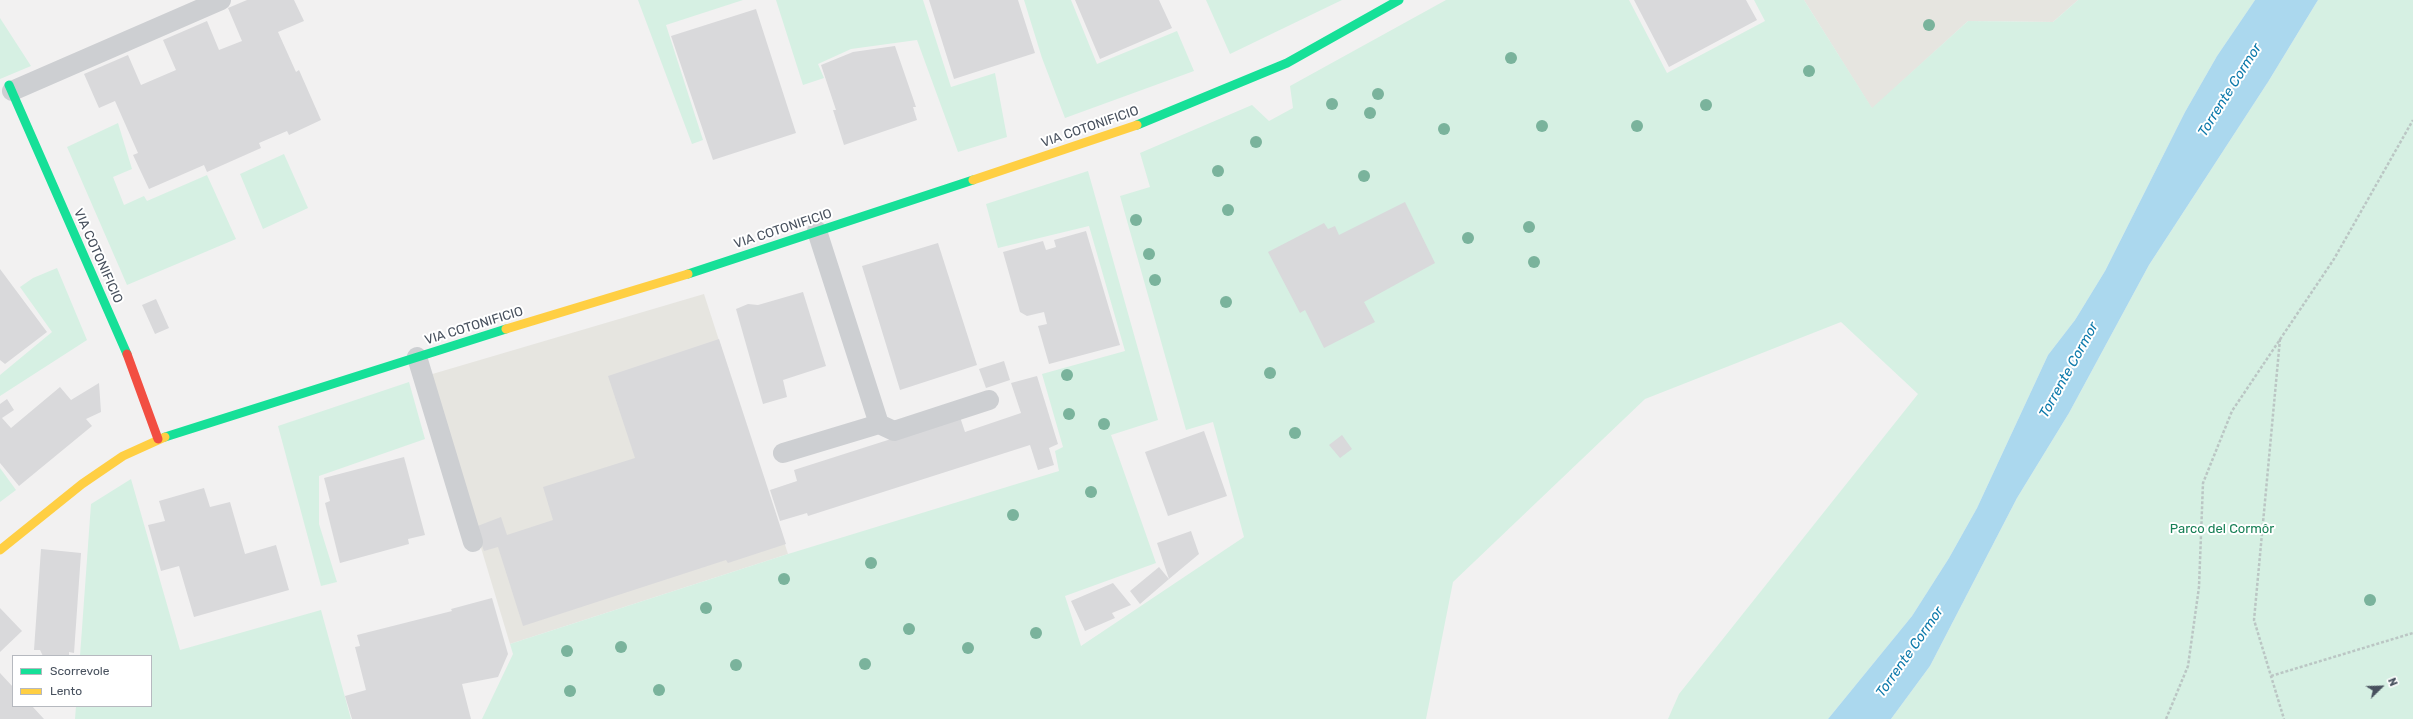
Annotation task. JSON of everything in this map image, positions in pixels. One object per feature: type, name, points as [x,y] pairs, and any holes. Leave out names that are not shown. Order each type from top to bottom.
[{"type":"street","name":"VIA COTONIFICIO","points":[[0,550],[82,484],[123,456],[158,439],[817,231],[1130,128],[1287,63],[1399,0]]},
{"type":"street","name":"VIA COTONIFICIO","points":[[10,88],[123,344],[158,439]]},
{"type":"lane","points":[[10,88],[221,0]]},
{"type":"lane","points":[[817,231],[878,424]]},
{"type":"lane","points":[[417,357],[473,542]]},
{"type":"lane","points":[[783,454],[878,424],[894,431],[989,400]]},
{"type":"path","points":[[2166,719],[2188,666],[2199,587],[2203,483],[2232,411],[2334,259],[2413,120]]},
{"type":"path","points":[[2280,338],[2254,620],[2284,719]]},
{"type":"path","points":[[2271,676],[2413,633]]},
{"type":"shaded area","points":[[1804,0],[2078,0],[2053,22],[1968,21],[1872,109]]},
{"type":"shaded area","points":[[704,294],[788,554],[510,644],[429,375]]},
{"type":"green space","points":[[638,0],[743,0],[666,25],[703,140],[692,144]]},
{"type":"green space","points":[[776,0],[923,0],[951,87],[995,73],[1007,137],[958,152],[917,40],[851,49],[818,64],[824,78],[803,85]]},
{"type":"green space","points":[[1024,0],[1071,0],[1097,64],[1177,31],[1194,71],[1065,118],[1042,58]]},
{"type":"green space","points":[[1206,0],[1342,0],[1230,54]]},
{"type":"green space","points":[[1446,0],[1629,0],[1667,73],[1765,21],[1754,0],[1804,0],[1872,108],[1968,21],[2053,22],[2078,0],[2255,0],[2217,56],[2185,112],[2105,271],[2075,320],[2048,355],[1977,508],[1949,558],[1912,616],[1828,719],[1668,719],[1679,694],[1918,394],[1841,322],[1645,399],[1453,582],[1426,719],[482,719],[513,654],[510,644],[788,554],[1059,471],[1055,451],[1063,447],[1042,374],[1125,351],[1089,226],[998,248],[986,204],[1088,171],[1158,420],[1111,435],[1156,563],[1065,596],[1081,646],[1244,537],[1213,422],[1186,430],[1120,196],[1150,187],[1140,153],[1252,105],[1269,121],[1293,108],[1290,86]]},
{"type":"green space","name":"Parco del Cormôr","points":[[2318,0],[2413,0],[2413,719],[1891,719],[1930,666],[2017,498],[2069,413],[2149,265],[2268,82]]},
{"type":"green space","points":[[0,18],[31,66],[0,79]]},
{"type":"green space","points":[[118,123],[132,169],[113,177],[124,205],[144,196],[147,201],[207,175],[236,239],[127,285],[67,147]]},
{"type":"green space","points":[[284,154],[308,208],[263,229],[240,174]]},
{"type":"green space","points":[[57,268],[87,340],[0,396],[0,375],[52,332],[20,287],[33,278]]},
{"type":"green space","points":[[409,382],[425,439],[319,476],[319,524],[337,582],[321,586],[278,426]]},
{"type":"green space","points":[[0,468],[16,490],[0,502]]},
{"type":"green space","points":[[131,479],[180,650],[321,610],[351,719],[75,719],[76,707],[152,707],[152,655],[80,655],[91,504]]},
{"type":"water","name":"Torrente Cormor","points":[[2255,0],[2318,0],[2268,82],[2149,265],[2069,413],[2017,498],[1930,666],[1891,719],[1828,719],[1912,616],[1949,558],[1977,508],[2048,355],[2075,320],[2105,271],[2185,112],[2217,56]]},
{"type":"building","points":[[247,0],[294,0],[304,21],[278,32],[296,72],[299,70],[321,120],[289,135],[287,131],[259,143],[261,148],[207,172],[204,165],[149,189],[133,155],[138,153],[115,101],[99,108],[84,74],[128,55],[141,85],[176,70],[163,40],[207,21],[219,50],[242,41],[228,8]]},
{"type":"building","points":[[929,0],[1018,0],[1035,53],[954,79]]},
{"type":"building","points":[[1075,0],[1159,0],[1172,28],[1100,59]]},
{"type":"building","points":[[1634,0],[1746,0],[1757,20],[1669,67]]},
{"type":"building","points":[[756,9],[796,133],[713,160],[671,36]]},
{"type":"building","points":[[895,46],[916,107],[913,107],[917,120],[844,145],[833,110],[836,110],[821,65],[853,52]]},
{"type":"building","points":[[1405,202],[1435,263],[1364,302],[1375,322],[1324,348],[1305,310],[1300,313],[1268,252],[1324,223],[1328,229],[1335,226],[1339,235]]},
{"type":"building","points":[[1086,231],[1120,345],[1049,364],[1038,326],[1047,324],[1044,312],[1027,316],[1020,312],[1003,252],[1043,241],[1046,250],[1056,247],[1054,240]]},
{"type":"building","points":[[938,243],[977,365],[900,390],[862,266]]},
{"type":"building","points":[[0,269],[47,332],[5,364],[0,360]]},
{"type":"building","points":[[803,292],[826,366],[783,380],[787,397],[763,404],[736,309],[748,304],[758,305]]},
{"type":"building","points":[[156,299],[169,328],[155,334],[142,305]]},
{"type":"building","points":[[719,339],[786,544],[728,563],[726,560],[523,626],[498,547],[484,551],[475,527],[501,517],[507,535],[553,520],[543,487],[635,458],[608,376]]},
{"type":"building","points":[[1004,361],[1010,380],[986,388],[979,369]]},
{"type":"building","points":[[1037,376],[1058,444],[1049,448],[1054,465],[1038,470],[1030,445],[808,516],[807,513],[780,521],[770,490],[797,481],[794,470],[960,417],[965,432],[1021,413],[1011,383]]},
{"type":"building","points":[[99,383],[101,412],[86,419],[92,426],[19,486],[0,463],[0,404],[7,399],[14,410],[2,418],[11,428],[60,387],[71,400]]},
{"type":"building","points":[[1204,431],[1227,496],[1168,516],[1145,452]]},
{"type":"building","points":[[1342,435],[1352,449],[1340,458],[1329,445]]},
{"type":"building","points":[[404,457],[425,535],[408,539],[409,544],[340,563],[325,503],[330,501],[324,478]]},
{"type":"building","points":[[204,488],[210,507],[230,502],[245,554],[276,545],[289,590],[194,617],[179,566],[161,571],[148,525],[165,521],[159,501]]},
{"type":"building","points":[[1191,531],[1199,554],[1169,579],[1157,543]]},
{"type":"building","points":[[41,549],[81,553],[74,653],[69,652],[69,655],[42,655],[40,650],[34,650]]},
{"type":"building","points":[[1159,567],[1169,579],[1140,604],[1130,591]]},
{"type":"building","points":[[1113,583],[1131,605],[1112,613],[1115,618],[1085,631],[1071,601]]},
{"type":"building","points":[[492,598],[508,654],[498,677],[462,684],[471,719],[352,719],[345,696],[366,690],[355,647],[360,646],[357,635],[452,611],[451,609]]},
{"type":"building","points":[[0,608],[22,631],[0,652]]},
{"type":"building","points":[[0,673],[12,686],[12,707],[33,707],[44,719],[0,719]]},
{"type":"traffic: fast","points":[[1137,125],[1287,63],[1399,0]]},
{"type":"traffic: fast","points":[[9,85],[127,354]]},
{"type":"traffic: fast","points":[[688,274],[973,180]]},
{"type":"traffic: fast","points":[[165,437],[506,329]]},
{"type":"traffic: slow","points":[[973,180],[1137,125]]},
{"type":"traffic: slow","points":[[506,329],[688,274]]},
{"type":"traffic: slow","points":[[0,550],[82,484],[123,456],[165,437]]},
{"type":"traffic: jam","points":[[127,354],[158,439]]}]
